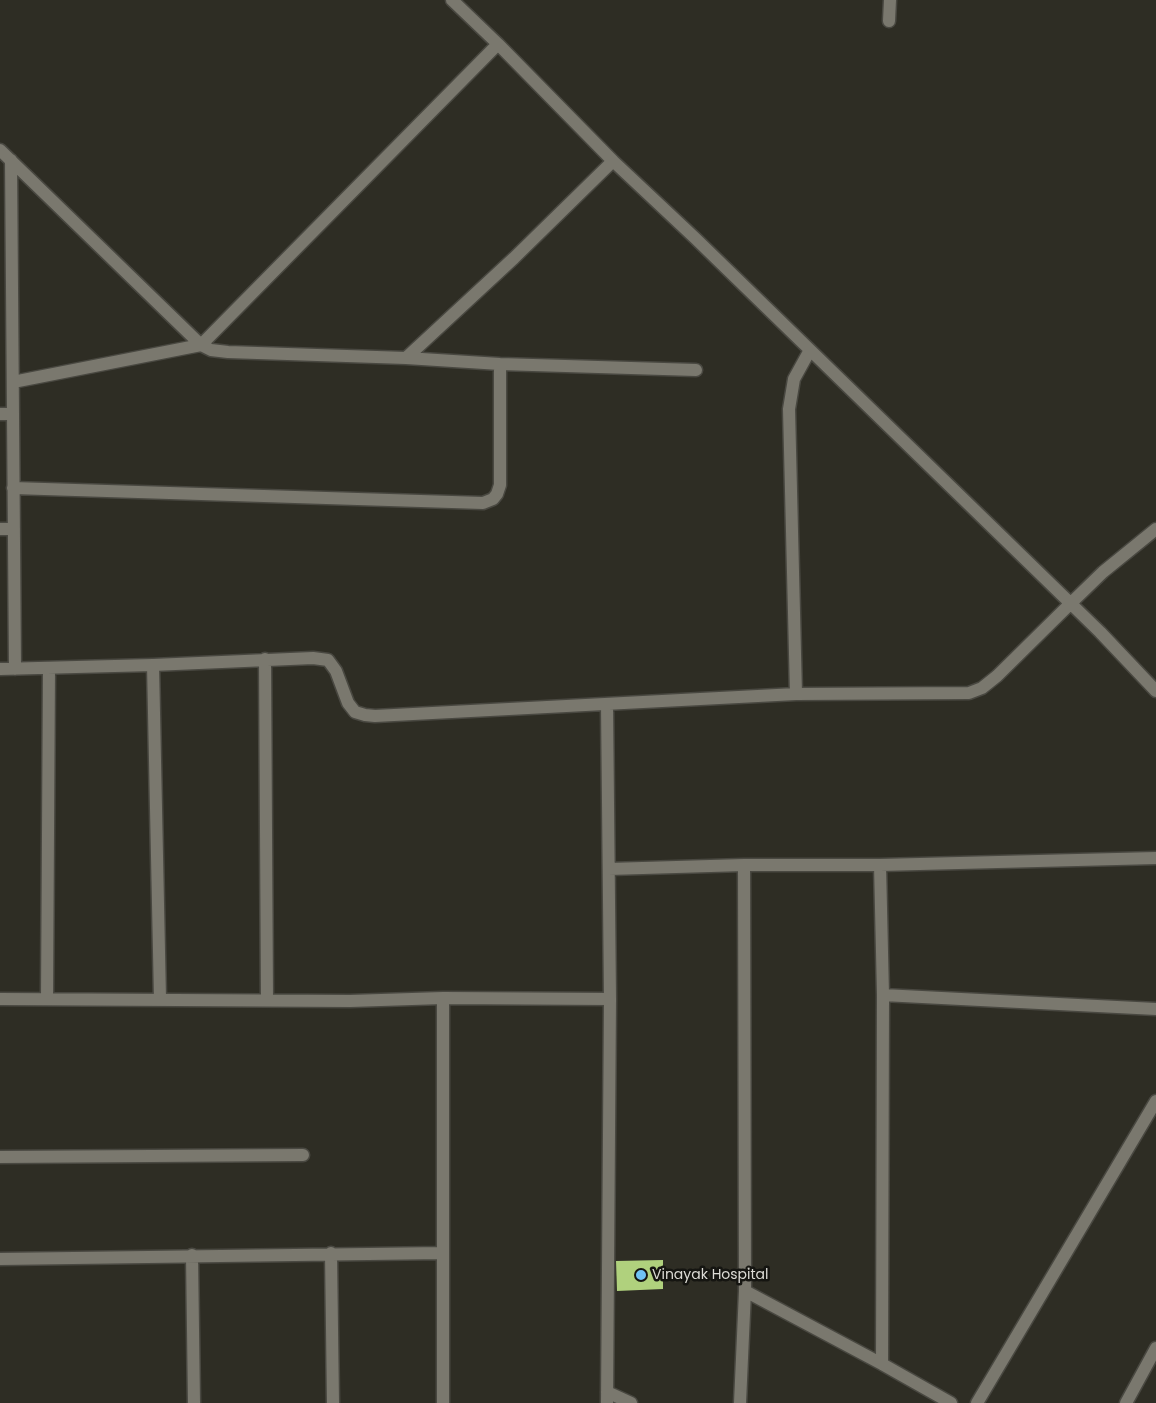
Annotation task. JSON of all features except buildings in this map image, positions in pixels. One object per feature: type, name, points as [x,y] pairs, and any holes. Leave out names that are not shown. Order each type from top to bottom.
[{"type":"street","points":[[452,0],[498,44],[612,161],[695,238],[1100,632],[1156,691]]},
{"type":"street","points":[[889,21],[890,0]]},
{"type":"street","points":[[13,382],[201,345],[498,44]]},
{"type":"street","points":[[0,150],[201,345],[211,350],[500,364],[696,370]]},
{"type":"street","points":[[11,160],[6,209],[13,382],[6,414],[13,488],[15,669]]},
{"type":"street","points":[[406,358],[514,258],[612,161]]},
{"type":"street","points":[[796,694],[789,410],[794,378],[810,350]]},
{"type":"street","points":[[13,488],[483,504],[493,500],[500,485],[500,364]]},
{"type":"street","points":[[0,529],[14,529]]},
{"type":"street","points":[[0,669],[313,658],[328,660],[336,671],[348,703],[355,712],[375,716],[796,694],[969,692],[982,688],[997,676],[1103,572],[1156,529]]},
{"type":"street","points":[[265,659],[267,1000]]},
{"type":"street","points":[[153,665],[160,999]]},
{"type":"street","points":[[47,999],[49,668]]},
{"type":"street","points":[[607,704],[610,999],[607,1397],[631,1403]]},
{"type":"street","points":[[609,869],[1156,858]]},
{"type":"street","points":[[740,1403],[745,1291],[744,865]]},
{"type":"street","points":[[880,865],[883,995],[882,1364]]},
{"type":"street","points":[[883,995],[1156,1009]]},
{"type":"street","points":[[443,998],[443,1403]]},
{"type":"street","points":[[0,999],[350,1001],[443,998],[610,999]]},
{"type":"street","points":[[977,1403],[1156,1100]]},
{"type":"street","points":[[0,1157],[304,1155]]},
{"type":"street","points":[[331,1253],[333,1403]]},
{"type":"street","points":[[0,1258],[442,1253]]},
{"type":"street","points":[[192,1255],[194,1403]]},
{"type":"street","points":[[745,1291],[951,1403]]},
{"type":"street","points":[[1126,1403],[1156,1348]]},
{"type":"place","name":"Vinayak Hospital","points":[[641,1275]]}]
